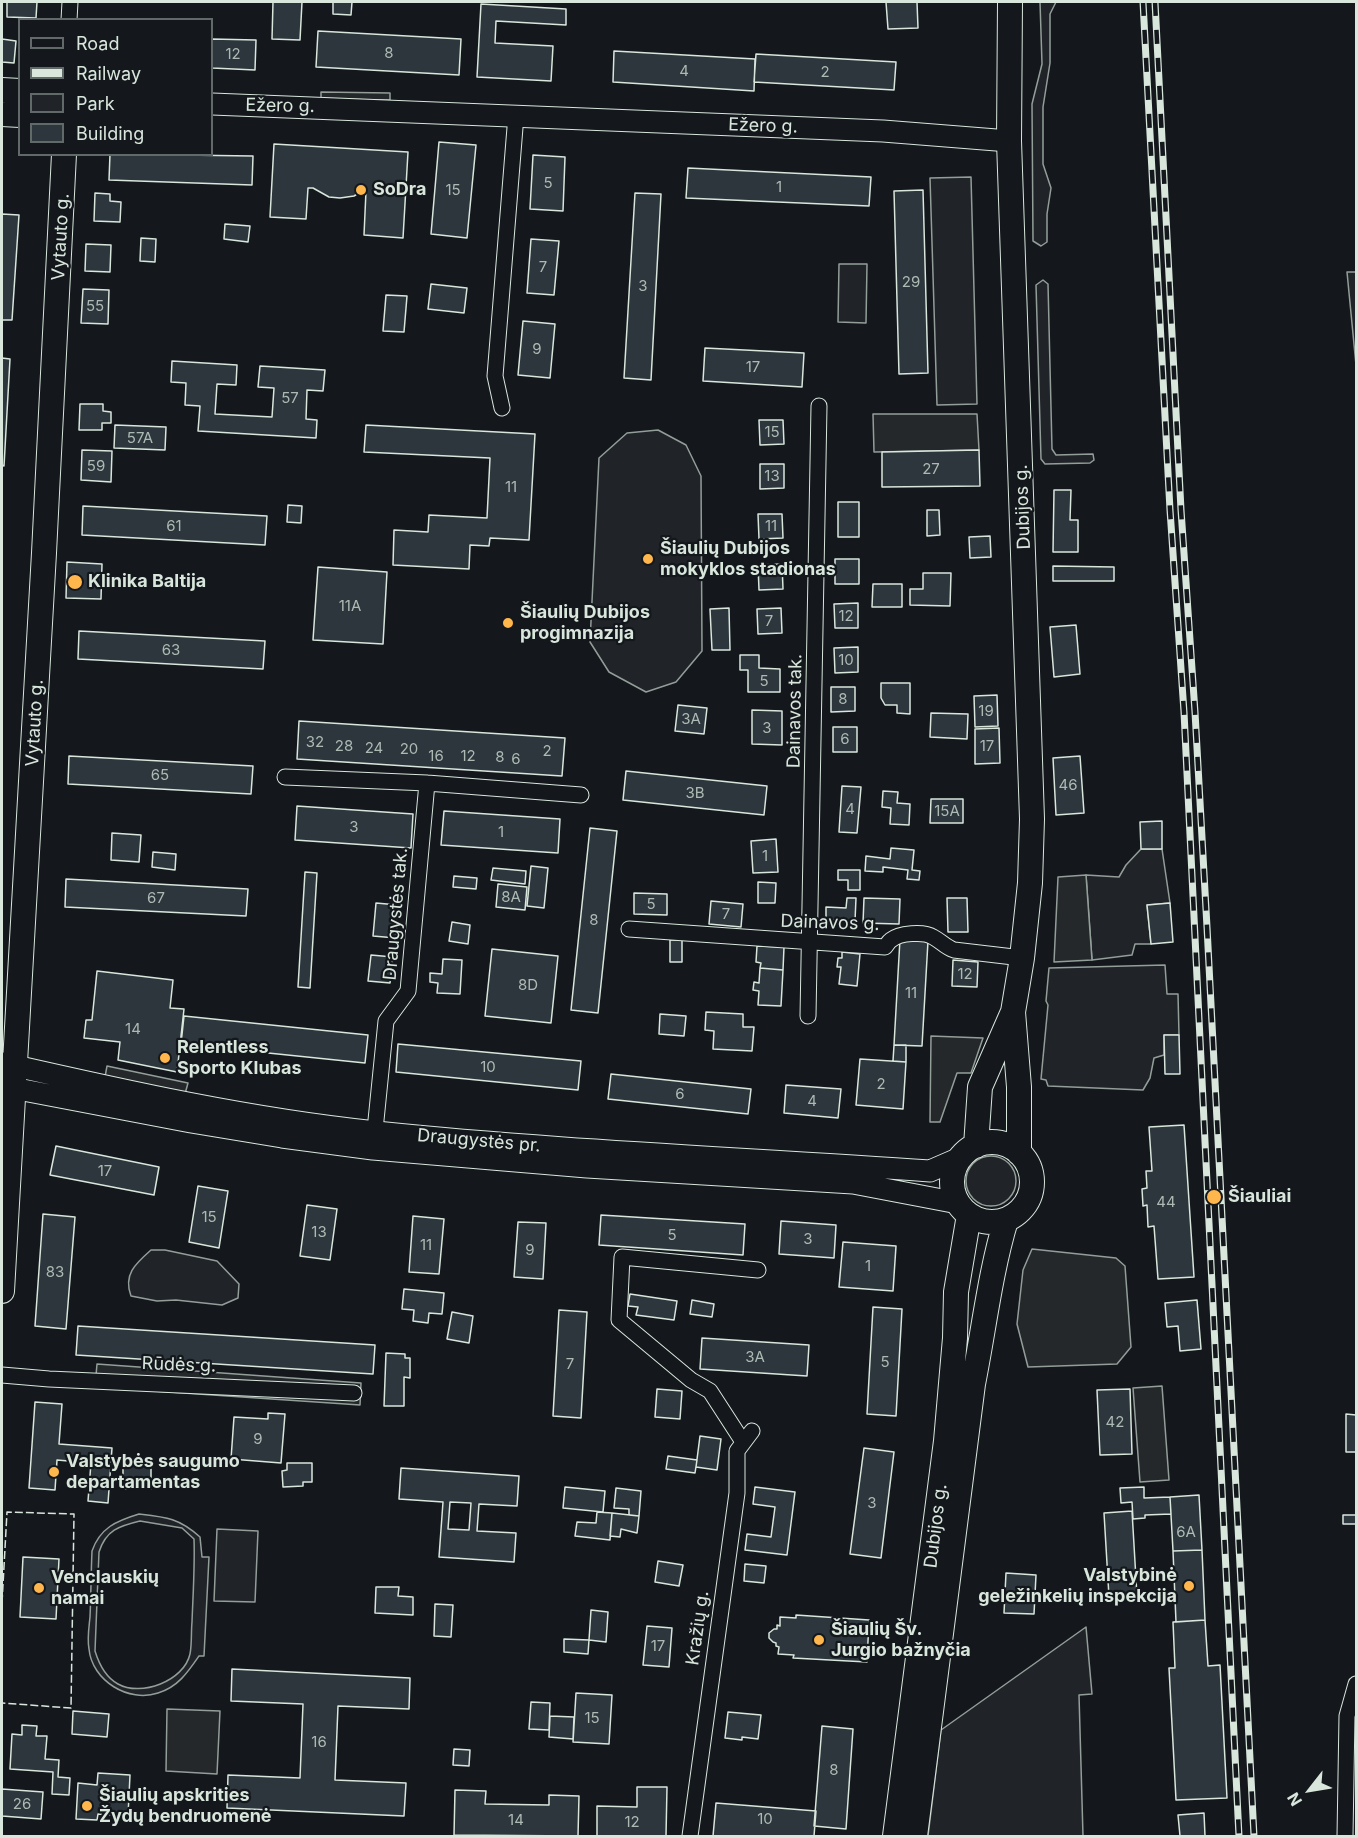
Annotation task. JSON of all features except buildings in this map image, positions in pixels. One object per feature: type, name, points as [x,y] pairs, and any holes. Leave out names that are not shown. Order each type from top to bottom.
[{"type":"main road","name":"Dubijos g.","points":[[1010,2],[1009,141],[1032,780],[1030,883],[1022,958],[1013,1012],[1019,1087],[1019,1153]]},
{"type":"main road","points":[[2,90],[18,91]]},
{"type":"main road","name":"Ežero g.","points":[[216,105],[303,106],[883,131],[1009,141]]},
{"type":"main road","points":[[2,114],[18,115]]},
{"type":"main road","name":"Vytauto g.","points":[[2,1291],[7,1076],[42,597],[64,156]]},
{"type":"main road","name":"Dubijos g.","points":[[968,1152],[980,1087],[1013,1012]]},
{"type":"main road","name":"Draugystės pr.","points":[[7,1076],[191,1122],[282,1137],[510,1144],[930,1171],[968,1152]]},
{"type":"main road","name":"Draugystės pr.","points":[[374,1140],[587,1167],[853,1183],[964,1209]]},
{"type":"main road","points":[[985,1143],[1003,1144],[1019,1153],[1029,1167],[1032,1176],[1030,1194],[1021,1210],[1006,1220],[987,1222],[964,1209],[953,1188],[952,1180],[953,1172],[968,1152],[985,1143]]},
{"type":"main road","name":"Dubijos g.","points":[[895,1836],[946,1441],[964,1209]]},
{"type":"main road","name":"Dubijos g.","points":[[915,1836],[973,1384],[982,1341],[988,1294],[1006,1220]]},
{"type":"street","points":[[69,18],[70,2]]},
{"type":"street","points":[[502,408],[495,376],[516,115]]},
{"type":"street","name":"Dainavos tak.","points":[[808,1016],[819,406]]},
{"type":"street","points":[[285,777],[427,783],[581,795]]},
{"type":"street","name":"Draugystės tak.","points":[[374,1140],[386,1021],[408,991],[427,783]]},
{"type":"street","name":"Dainavos g.","points":[[629,929],[811,944],[885,947],[891,939],[901,935],[925,934],[933,936],[945,947],[954,950],[1022,958]]},
{"type":"street","name":"Kražių g.","points":[[690,1836],[737,1493],[737,1451],[748,1436],[710,1391],[691,1380],[619,1320],[620,1269],[622,1257],[758,1270]]},
{"type":"street","name":"Rūdės g.","points":[[2,1375],[354,1393]]},
{"type":"street","points":[[1345,1836],[1347,1716],[1356,1684]]},
{"type":"green space","points":[[1040,2],[1056,2],[1050,14],[1050,63],[1043,107],[1043,164],[1051,188],[1047,214],[1047,242],[1041,246],[1033,241],[1032,104],[1042,64]]},
{"type":"green space","points":[[971,177],[977,404],[937,405],[930,178]]},
{"type":"green space","points":[[839,264],[867,264],[866,323],[838,322]]},
{"type":"green space","points":[[1347,272],[1356,272],[1356,365]]},
{"type":"green space","points":[[1043,280],[1048,284],[1052,449],[1056,455],[1093,454],[1094,460],[1090,463],[1045,464],[1041,459],[1036,285]]},
{"type":"green space","name":"Šiaulių Dubijos mokyklos stadionas","points":[[658,430],[686,445],[701,476],[702,651],[676,682],[646,692],[609,672],[590,642],[599,458],[627,433]]},
{"type":"green space","points":[[1141,849],[1162,849],[1170,903],[1147,905],[1151,944],[1135,944],[1132,955],[1092,960],[1086,875],[1119,877],[1126,865]]},
{"type":"green space","points":[[1165,965],[1167,994],[1178,994],[1179,1035],[1164,1035],[1164,1055],[1154,1058],[1150,1078],[1143,1090],[1048,1086],[1046,1080],[1041,1079],[1049,968]]},
{"type":"green space","points":[[991,1156],[1005,1160],[1012,1167],[1016,1181],[1012,1195],[1005,1202],[991,1206],[977,1202],[970,1195],[966,1181],[970,1167],[977,1160]]},
{"type":"green space","points":[[151,1250],[165,1250],[217,1261],[239,1284],[238,1298],[222,1305],[176,1300],[157,1301],[131,1296],[128,1282],[132,1270]]},
{"type":"green space","points":[[139,1514],[149,1515],[179,1522],[200,1537],[202,1557],[209,1557],[204,1656],[199,1656],[177,1683],[158,1693],[147,1695],[124,1692],[105,1680],[97,1671],[88,1645],[92,1551],[104,1531]],"holes":[[[140,1521],[182,1528],[194,1539],[190,1654],[186,1664],[171,1679],[149,1687],[127,1688],[113,1681],[106,1674],[95,1651],[99,1552],[105,1539],[114,1530],[132,1523]]]},
{"type":"green space","points":[[217,1529],[258,1531],[255,1602],[214,1601]]},
{"type":"green space","points":[[1086,1627],[1092,1694],[1079,1695],[1083,1836],[928,1836],[941,1730]]},
{"type":"shaded area","points":[[321,92],[390,93],[390,100],[321,99]]},
{"type":"shaded area","points":[[873,414],[977,414],[979,450],[874,452]]},
{"type":"shaded area","points":[[1086,875],[1092,960],[1054,962],[1058,877]]},
{"type":"shaded area","points":[[931,1036],[983,1038],[971,1073],[957,1073],[940,1122],[930,1122]]},
{"type":"shaded area","points":[[107,1066],[188,1083],[185,1094],[105,1077]]},
{"type":"shaded area","points":[[1032,1249],[1116,1258],[1125,1266],[1131,1347],[1117,1364],[1028,1367],[1017,1324],[1023,1270]]},
{"type":"shaded area","points":[[97,1364],[361,1383],[360,1405],[95,1387]]},
{"type":"shaded area","points":[[1162,1386],[1169,1480],[1140,1482],[1133,1388]]},
{"type":"shaded area","points":[[167,1709],[220,1711],[217,1774],[166,1771]]},
{"type":"railway","points":[[1143,2],[1170,510],[1184,712],[1239,1836]]},
{"type":"railway","points":[[1155,2],[1181,510],[1207,927],[1254,1836]]},
{"type":"fence","points":[[2,1603],[7,1512],[74,1514],[71,1708],[2,1703]]},
{"type":"place","name":"SoDra","points":[[361,190]]},
{"type":"place","name":"Šiaulių Dubijos mokyklos stadionas","points":[[648,559]]},
{"type":"place","name":"Klinika Baltija","points":[[75,582]]},
{"type":"place","name":"Šiaulių Dubijos progimnazija","points":[[508,623]]},
{"type":"place","name":"Relentless Sporto Klubas","points":[[165,1058]]},
{"type":"place","name":"Šiauliai","points":[[1214,1197]]},
{"type":"place","name":"Valstybės saugumo departamentas","points":[[54,1472]]},
{"type":"place","name":"Valstybinė geležinkelių inspekcija","points":[[1189,1586]]},
{"type":"place","name":"Venclauskių namai","points":[[39,1588]]},
{"type":"place","name":"Šiaulių Šv. Jurgio bažnyčia","points":[[819,1640]]},
{"type":"place","name":"Šiaulių apskrities Žydų bendruomenė","points":[[87,1806]]}]
